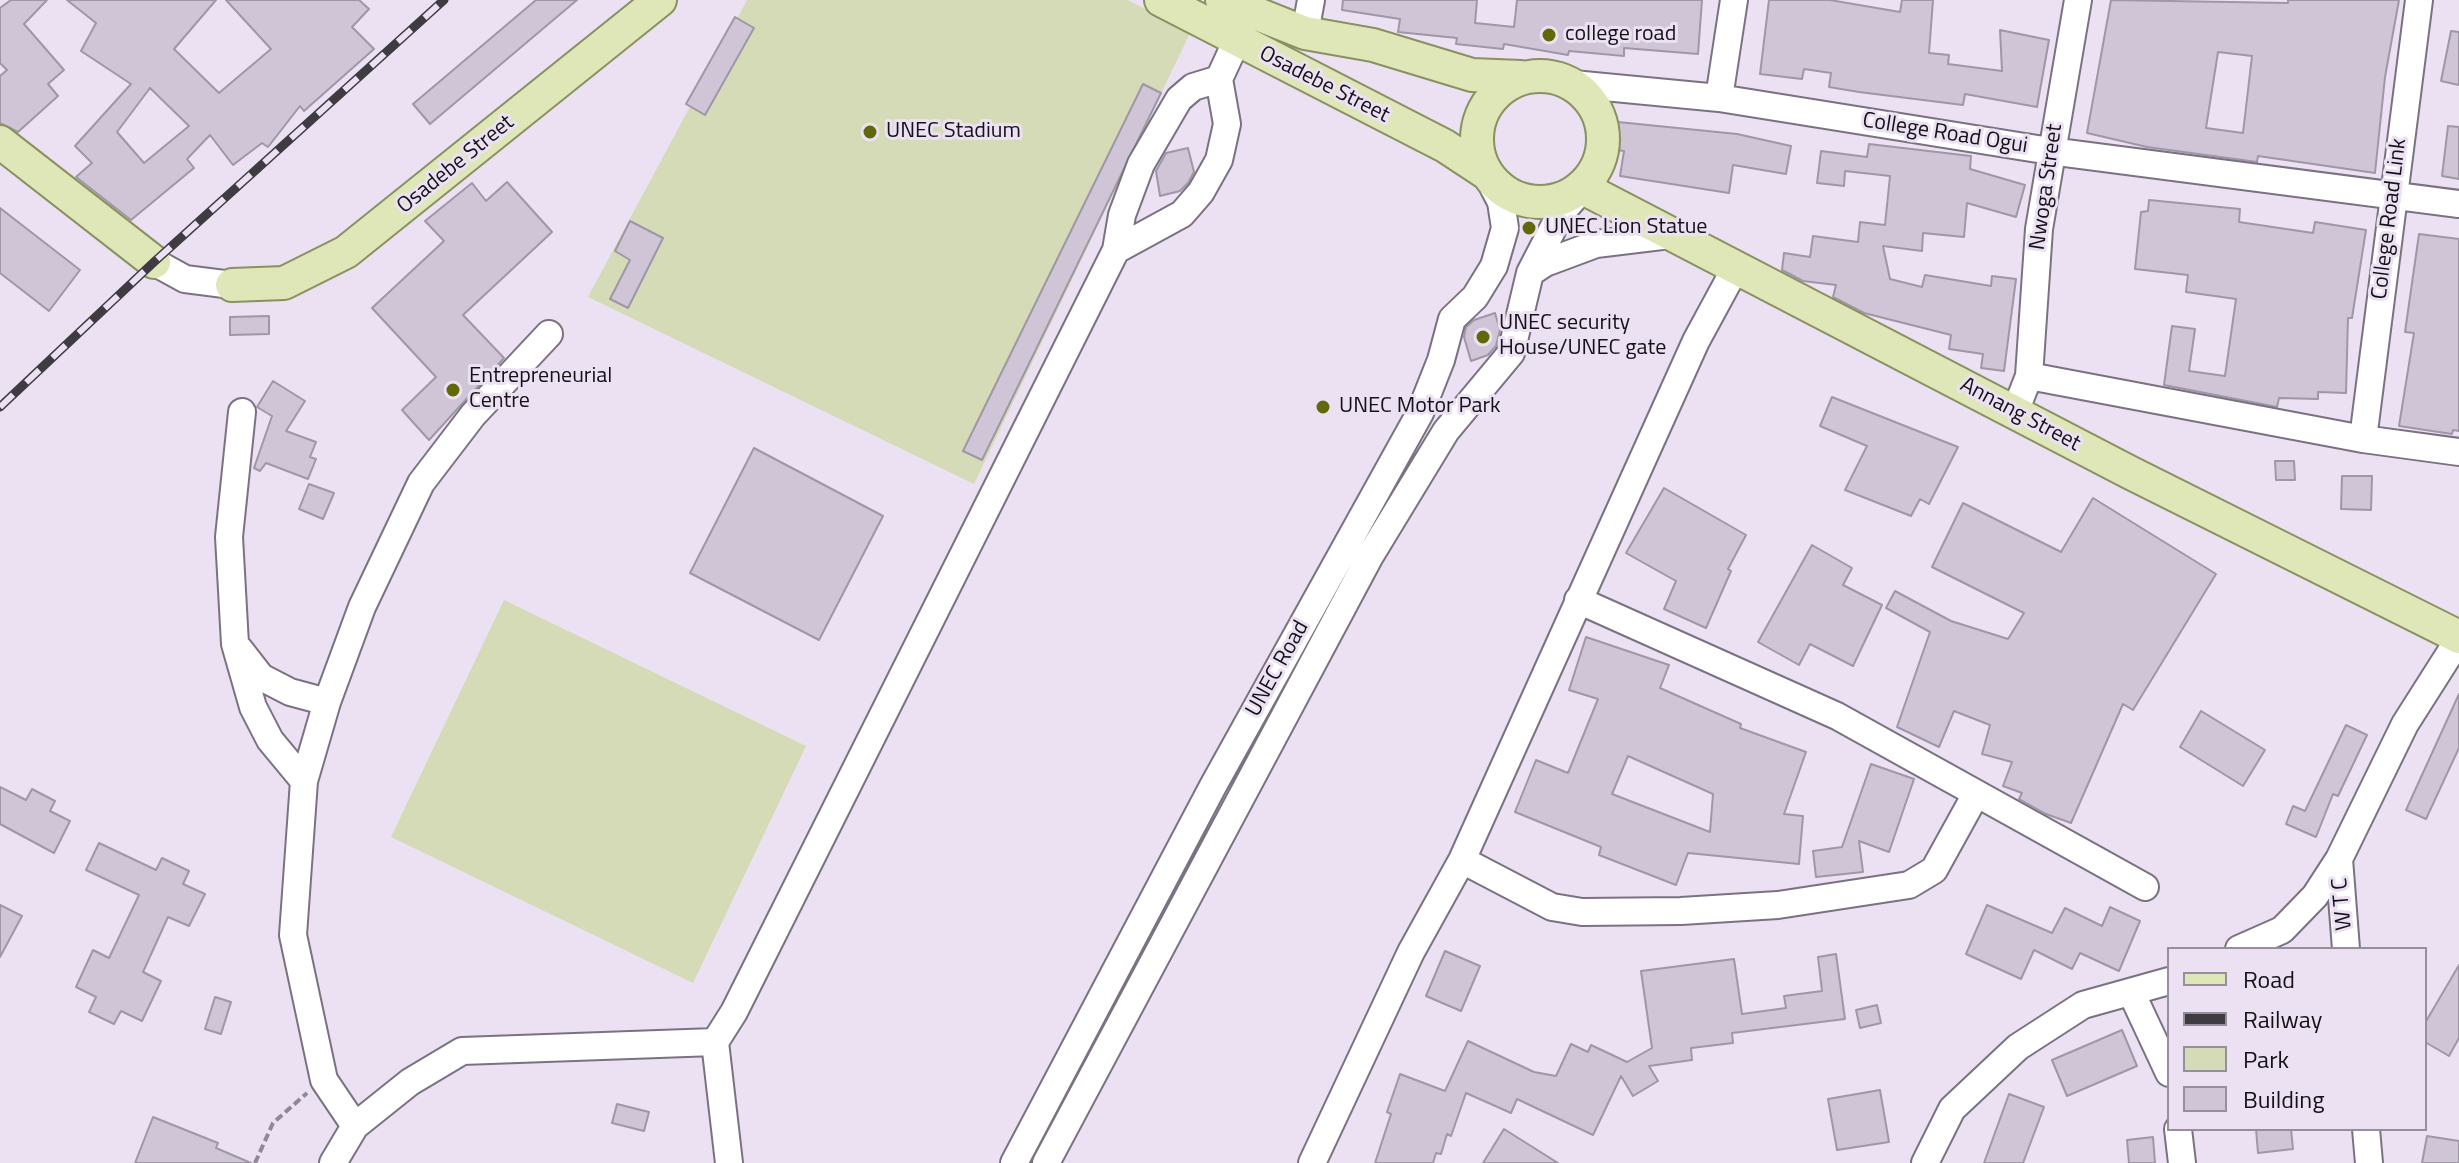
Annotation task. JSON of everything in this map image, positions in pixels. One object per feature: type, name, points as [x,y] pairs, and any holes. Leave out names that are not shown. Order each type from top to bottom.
[{"type":"main road","name":"Osadebe Street","points":[[232,285],[284,283],[346,252],[660,0]]},
{"type":"main road","name":"Osadebe Street","points":[[1161,0],[1445,146],[1486,173]]},
{"type":"main road","name":"Osadebe Street","points":[[1222,0],[1305,33],[1373,45],[1472,75],[1521,77]]},
{"type":"main road","points":[[1540,74],[1573,84],[1597,111],[1602,129],[1597,166],[1583,188],[1554,201],[1534,202],[1507,193],[1486,173],[1476,137],[1480,117],[1489,100],[1503,86],[1521,77],[1540,74]]},
{"type":"main road","points":[[0,142],[154,262]]},
{"type":"main road","name":"Annang Street","points":[[1583,188],[1735,269],[2459,638]]},
{"type":"street","name":"Osadebe Street","points":[[1305,33],[1311,0]]},
{"type":"street","points":[[1719,98],[1734,0]]},
{"type":"street","name":"Nwoga Street","points":[[2015,412],[2029,376],[2039,229],[2078,0]]},
{"type":"street","name":"College Road Link","points":[[2363,439],[2419,0]]},
{"type":"street","points":[[1116,250],[1182,214],[1201,192],[1219,160],[1227,124],[1219,79],[1237,40]]},
{"type":"street","points":[[729,1163],[715,1042],[734,1012],[1116,250],[1122,215],[1141,164],[1179,99],[1193,87],[1219,79]]},
{"type":"street","name":"College Road Ogui","points":[[1573,84],[1719,98],[2050,151],[2459,204]]},
{"type":"street","name":"UNEC Road","points":[[1014,1163],[1213,786],[1420,413],[1441,360],[1452,319],[1475,297],[1494,266],[1505,228],[1501,202],[1486,173]]},
{"type":"street","name":"UNEC Road","points":[[1046,1163],[1370,556],[1438,444],[1511,353],[1530,273],[1561,213],[1583,188]]},
{"type":"street","points":[[1530,273],[1545,263],[1596,244],[1670,235]]},
{"type":"street","points":[[154,262],[185,279],[232,285]]},
{"type":"street","points":[[1312,1163],[1411,952],[1462,860],[1696,341],[1735,269]]},
{"type":"street","points":[[355,1126],[324,1080],[293,935],[304,781],[327,702],[362,607],[421,483],[473,415],[549,334]]},
{"type":"street","points":[[2029,376],[2363,439],[2459,452]]},
{"type":"street","points":[[242,412],[229,537],[235,644],[253,707],[270,740],[304,781]]},
{"type":"street","points":[[1578,600],[1824,710],[2145,887]]},
{"type":"street","points":[[2244,947],[2282,930],[2299,916],[2339,859],[2405,724],[2459,638]]},
{"type":"street","points":[[235,644],[261,677],[290,692],[327,702]]},
{"type":"street","points":[[1213,786],[1237,802]]},
{"type":"street","points":[[1462,860],[1552,907],[1582,912],[1681,911],[1778,905],[1909,885],[1934,870],[1976,794]]},
{"type":"street","name":"W T C","points":[[2339,859],[2346,947]]},
{"type":"street","points":[[1925,1163],[1952,1109],[2018,1047],[2083,1005],[2132,994],[2167,982]]},
{"type":"street","points":[[2132,994],[2167,1069]]},
{"type":"street","points":[[333,1163],[355,1126],[410,1082],[462,1051],[715,1042]]},
{"type":"street","points":[[2178,1131],[2182,1163]]},
{"type":"street","points":[[2366,1131],[2369,1163]]},
{"type":"path","points":[[255,1163],[273,1123],[324,1080]]},
{"type":"green space","points":[[747,0],[1127,0],[1191,31],[974,484],[588,297]]},
{"type":"green space","points":[[504,600],[806,746],[693,983],[391,837]]},
{"type":"building","points":[[11,0],[47,0],[24,24],[64,70],[48,84],[58,96],[18,132],[0,123],[0,76],[7,70],[0,63],[0,8]]},
{"type":"building","points":[[67,0],[216,0],[174,49],[219,93],[271,49],[226,0],[359,0],[369,9],[352,27],[374,49],[304,111],[300,106],[268,147],[262,143],[233,165],[210,135],[187,159],[194,168],[131,220],[76,177],[92,163],[75,146],[131,84],[81,51],[96,23]],"holes":[[[150,88],[189,126],[144,163],[117,132]]]},
{"type":"building","points":[[536,0],[577,0],[430,124],[413,104]]},
{"type":"building","points":[[1343,0],[1477,0],[1475,23],[1514,27],[1517,0],[1702,0],[1698,54],[1624,48],[1624,56],[1569,51],[1568,55],[1504,44],[1503,49],[1456,44],[1457,38],[1398,32],[1400,19],[1342,10]]},
{"type":"building","points":[[1769,0],[1830,0],[1900,12],[1902,0],[1933,0],[1929,53],[1949,55],[1948,64],[2002,71],[2000,30],[2049,40],[2037,107],[1965,94],[1963,105],[1859,92],[1829,87],[1831,73],[1804,69],[1802,79],[1760,74]]},
{"type":"building","points":[[2111,0],[2288,3],[2288,0],[2399,0],[2385,77],[2375,173],[2258,156],[2257,162],[2147,147],[2087,133]],"holes":[[[2218,52],[2252,56],[2243,133],[2206,128]]]},
{"type":"building","points":[[735,17],[754,28],[705,115],[686,104]]},
{"type":"building","points":[[2451,31],[2459,32],[2459,85],[2441,81]]},
{"type":"building","points":[[1143,84],[1161,93],[982,460],[963,451]]},
{"type":"building","points":[[1618,122],[1737,134],[1791,146],[1786,174],[1733,165],[1729,193],[1620,176],[1624,151],[1616,150]]},
{"type":"building","points":[[2448,126],[2459,127],[2459,179],[2442,176]]},
{"type":"building","points":[[1869,144],[1971,156],[1970,169],[2025,185],[2016,217],[1967,203],[1964,237],[1923,233],[1922,251],[1883,246],[1890,279],[1922,287],[1925,275],[1991,286],[1992,276],[2016,279],[2004,371],[1981,368],[1983,354],[1949,349],[1951,335],[1864,313],[1833,297],[1836,285],[1803,281],[1782,270],[1784,253],[1810,257],[1813,236],[1858,242],[1860,222],[1885,225],[1890,176],[1845,171],[1844,186],[1817,183],[1821,151],[1867,157]]},
{"type":"building","points":[[1188,148],[1194,172],[1188,183],[1180,191],[1160,196],[1156,171],[1166,153]]},
{"type":"building","points":[[507,182],[552,232],[463,315],[504,358],[429,440],[402,410],[436,377],[372,308],[444,241],[425,221],[472,183],[486,201]]},
{"type":"building","points":[[2149,200],[2240,209],[2239,222],[2313,233],[2315,222],[2366,230],[2352,318],[2348,318],[2346,393],[2318,392],[2318,399],[2279,398],[2277,407],[2164,385],[2172,326],[2195,329],[2189,371],[2225,376],[2236,299],[2186,292],[2188,275],[2135,269],[2141,212],[2148,211]]},
{"type":"building","points":[[0,208],[80,270],[49,311],[0,273]]},
{"type":"building","points":[[630,221],[663,238],[628,308],[610,299],[630,260],[615,251]]},
{"type":"building","points":[[2419,234],[2459,239],[2459,431],[2453,430],[2452,434],[2399,426],[2414,333],[2405,332]]},
{"type":"building","name":"UNEC security House/UNEC gate","points":[[1495,313],[1500,330],[1496,346],[1488,355],[1471,361],[1464,337],[1466,327],[1474,320]]},
{"type":"building","points":[[269,316],[269,334],[230,335],[230,317]]},
{"type":"building","points":[[273,381],[305,401],[286,431],[316,442],[310,457],[316,459],[308,479],[266,463],[260,471],[254,468],[272,416],[257,407]]},
{"type":"building","points":[[1832,397],[1958,447],[1929,504],[1920,499],[1911,516],[1845,490],[1867,446],[1820,426]]},
{"type":"building","points":[[754,448],[883,516],[819,640],[690,573]]},
{"type":"building","points":[[2275,461],[2294,461],[2295,480],[2276,480]]},
{"type":"building","points":[[2342,476],[2372,476],[2371,510],[2341,509]]},
{"type":"building","points":[[309,484],[334,493],[323,519],[299,509]]},
{"type":"building","points":[[1664,488],[1746,535],[1728,569],[1731,571],[1706,628],[1664,609],[1676,581],[1626,553]]},
{"type":"building","points":[[2093,498],[2216,574],[2133,710],[2123,704],[2071,823],[2046,814],[2019,799],[2022,793],[2003,786],[2012,762],[1982,754],[1990,725],[1954,711],[1939,747],[1897,727],[1930,632],[1886,608],[1895,591],[1951,621],[2008,639],[2024,613],[1932,567],[1963,503],[2061,552]]},
{"type":"building","points":[[1812,545],[1852,568],[1843,585],[1882,605],[1853,666],[1810,644],[1799,665],[1758,642]]},
{"type":"building","points":[[1586,637],[1669,665],[1660,688],[1741,724],[1740,728],[1806,752],[1784,814],[1803,816],[1799,864],[1688,853],[1676,885],[1599,855],[1601,847],[1515,812],[1536,760],[1568,773],[1598,699],[1569,690]],"holes":[[[1628,756],[1713,794],[1710,832],[1612,794]]]},
{"type":"building","points":[[2459,694],[2459,748],[2426,819],[2406,810]]},
{"type":"building","points":[[2201,711],[2265,750],[2243,786],[2180,747]]},
{"type":"building","points":[[2346,725],[2367,735],[2338,796],[2333,794],[2316,837],[2286,824],[2293,806],[2305,811]]},
{"type":"building","points":[[1871,764],[1914,779],[1889,852],[1859,841],[1863,872],[1816,877],[1813,851],[1842,847]]},
{"type":"building","points":[[0,787],[26,800],[32,789],[55,801],[50,811],[70,821],[54,853],[0,824]]},
{"type":"building","points":[[99,843],[156,870],[162,858],[189,871],[183,884],[205,894],[189,926],[168,917],[143,972],[161,981],[142,1021],[121,1011],[114,1024],[89,1012],[96,997],[76,987],[93,950],[109,958],[139,895],[86,870]]},
{"type":"building","points":[[0,905],[22,916],[0,957]]},
{"type":"building","points":[[1987,905],[2052,933],[2065,908],[2102,926],[2110,907],[2140,921],[2119,971],[2080,953],[2072,969],[2034,950],[2021,979],[1966,954]]},
{"type":"building","points":[[1445,951],[1480,966],[1461,1011],[1426,996]]},
{"type":"building","points":[[1836,954],[1845,1019],[1732,1033],[1733,1043],[1691,1048],[1692,1060],[1649,1066],[1658,1081],[1633,1096],[1621,1076],[1593,1135],[1517,1099],[1511,1113],[1466,1093],[1451,1136],[1447,1134],[1441,1154],[1436,1153],[1433,1163],[1375,1163],[1400,1074],[1445,1091],[1468,1041],[1534,1072],[1556,1076],[1571,1044],[1588,1052],[1591,1045],[1627,1062],[1652,1048],[1641,971],[1734,959],[1742,1014],[1786,1008],[1784,996],[1822,991],[1818,957]]},
{"type":"building","points":[[2459,965],[2459,1038],[2449,1056],[2427,1043],[2427,1020]]},
{"type":"building","points":[[215,997],[231,1002],[221,1034],[205,1029]]},
{"type":"building","points":[[1877,1005],[1881,1023],[1860,1028],[1856,1010]]},
{"type":"building","points":[[2122,1030],[2137,1066],[2067,1096],[2052,1060]]},
{"type":"building","points":[[1880,1090],[1889,1142],[1837,1150],[1828,1099]]},
{"type":"building","points":[[2009,1094],[2044,1107],[2023,1163],[1984,1163]]},
{"type":"building","points":[[617,1104],[649,1112],[644,1131],[612,1123]]},
{"type":"building","points":[[153,1117],[218,1143],[216,1148],[251,1163],[135,1163]]},
{"type":"building","points":[[1504,1129],[1558,1163],[1483,1163]]},
{"type":"building","points":[[2256,1131],[2291,1131],[2293,1149],[2258,1153]]},
{"type":"building","points":[[2427,1136],[2459,1141],[2459,1163],[2422,1163]]},
{"type":"building","points":[[2153,1137],[2155,1163],[2129,1163],[2127,1140]]},
{"type":"railway","points":[[0,407],[154,262],[444,0]]},
{"type":"place","name":"college road","points":[[1549,35]]},
{"type":"place","name":"UNEC Stadium","points":[[870,132]]},
{"type":"place","name":"UNEC Lion Statue","points":[[1529,228]]},
{"type":"place","name":"UNEC security House/UNEC gate","points":[[1483,337]]},
{"type":"place","name":"Entrepreneurial Centre","points":[[453,390]]},
{"type":"place","name":"UNEC Motor Park","points":[[1323,407]]}]
